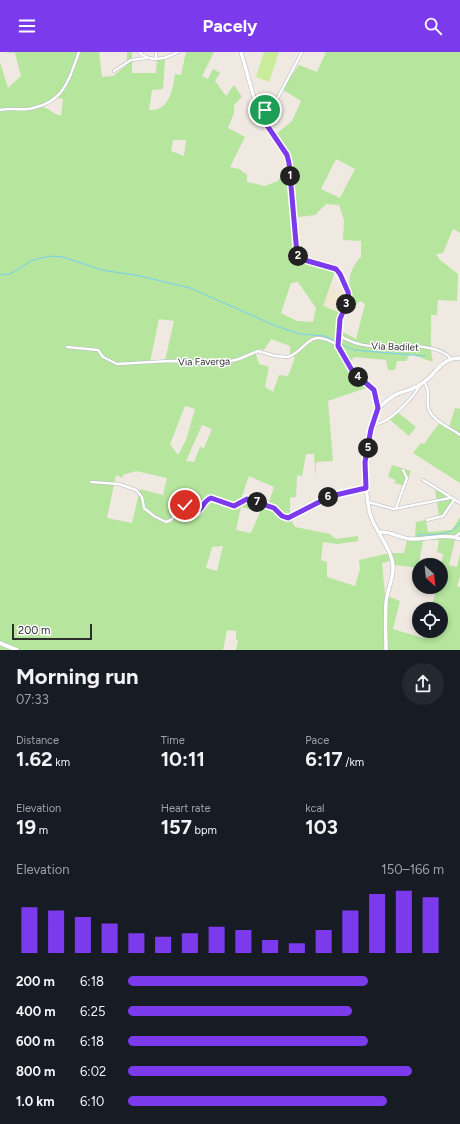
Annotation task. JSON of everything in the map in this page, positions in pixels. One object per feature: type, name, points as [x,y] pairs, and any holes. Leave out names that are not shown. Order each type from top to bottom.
[{"type":"main road","points":[[0,643],[17,650]]},
{"type":"street","points":[[0,110],[29,109],[58,97],[67,84],[79,52]]},
{"type":"street","points":[[139,52],[148,58]]},
{"type":"street","points":[[156,52],[156,59]]},
{"type":"street","points":[[114,71],[131,60],[167,58],[178,52]]},
{"type":"street","points":[[241,52],[258,112],[288,159],[297,254],[301,259],[336,269],[340,274],[349,298],[340,319],[338,346],[353,372],[374,390],[378,408],[365,462],[366,488],[372,519],[380,532],[394,566],[386,603],[386,650]]},
{"type":"street","points":[[258,112],[268,109],[275,103],[302,52]]},
{"type":"street","name":"Via Badilet","points":[[339,335],[353,343],[370,346],[410,346],[433,349],[447,354],[451,359]]},
{"type":"street","name":"Via Faverga","points":[[67,347],[98,350],[103,357],[117,364],[150,362],[227,362],[258,351],[275,356],[288,357],[306,342],[315,338],[329,341],[338,346]]},
{"type":"street","points":[[373,424],[378,424],[390,418],[420,385],[444,362],[451,359],[460,358]]},
{"type":"street","points":[[424,382],[428,392],[427,405],[430,413],[460,435]]},
{"type":"street","points":[[378,408],[396,393],[420,385]]},
{"type":"street","points":[[396,508],[407,478],[403,470]]},
{"type":"street","points":[[423,480],[460,503]]},
{"type":"street","points":[[91,482],[119,484],[136,490],[141,496],[144,508],[165,522],[171,520],[183,506],[189,506],[194,513],[198,512],[204,501],[211,498],[232,506],[236,506],[243,500],[250,500],[274,508],[282,516],[288,518],[331,496],[366,488]]},
{"type":"street","points":[[368,502],[396,508],[452,499]]},
{"type":"street","points":[[427,520],[443,516],[452,499]]},
{"type":"street","points":[[380,532],[388,532],[410,539],[455,537],[460,539]]},
{"type":"street","points":[[455,537],[460,533]]},
{"type":"shaded area","points":[[344,284],[348,285],[351,296],[343,314],[323,306],[331,285],[341,289]]},
{"type":"green space","points":[[3,52],[99,52],[102,77],[113,76],[127,65],[127,52],[132,52],[132,73],[156,73],[157,60],[165,59],[163,89],[152,90],[149,110],[156,110],[169,98],[175,74],[181,75],[186,52],[214,52],[202,76],[208,79],[213,69],[220,73],[215,81],[226,96],[234,85],[242,97],[234,105],[234,113],[228,128],[245,137],[230,167],[239,169],[247,175],[247,182],[265,186],[278,181],[288,165],[286,151],[275,135],[292,121],[301,101],[282,89],[299,65],[317,72],[326,52],[460,52],[460,233],[453,229],[443,253],[436,254],[440,260],[458,274],[457,301],[438,300],[437,315],[431,315],[431,344],[433,362],[410,354],[406,361],[397,361],[395,370],[388,370],[386,360],[355,357],[348,362],[353,372],[372,386],[328,401],[333,461],[316,462],[316,479],[314,454],[306,454],[302,476],[297,475],[296,497],[290,498],[290,518],[295,527],[330,534],[336,539],[358,536],[358,541],[337,544],[323,542],[321,560],[327,562],[327,577],[355,586],[360,569],[359,560],[390,553],[404,553],[408,537],[415,537],[416,522],[426,520],[428,532],[452,530],[460,517],[460,531],[453,538],[455,540],[449,565],[457,567],[460,554],[460,576],[457,586],[460,587],[460,650],[236,650],[238,640],[236,640],[236,631],[227,630],[223,650],[0,650],[0,62],[8,88],[21,76],[15,53]],"holes":[[[58,98],[63,99],[61,116],[42,107]],[[173,140],[186,140],[184,156],[171,151]],[[336,159],[355,169],[340,198],[321,189]],[[326,204],[339,205],[344,220],[343,240],[361,241],[361,257],[354,265],[350,275],[349,286],[351,296],[343,314],[323,306],[337,266],[296,255],[293,246],[291,218],[315,215]],[[298,282],[316,308],[313,322],[297,321],[281,313],[291,283]],[[360,301],[365,304],[356,339],[339,330],[340,321]],[[159,319],[174,321],[165,360],[150,362]],[[271,339],[290,346],[290,354],[295,358],[288,376],[279,375],[273,392],[265,387],[269,367],[259,364],[256,354],[259,349],[264,350]],[[185,406],[195,409],[186,440],[178,455],[170,444]],[[202,425],[212,429],[204,448],[200,447],[194,462],[186,461]],[[136,471],[167,478],[163,495],[140,489],[132,523],[107,518],[116,475],[122,478],[123,475]],[[249,476],[274,487],[268,505],[242,496]],[[241,507],[260,512],[251,533],[236,530]],[[223,546],[217,571],[206,568],[212,547]]]},
{"type":"green space","points":[[264,52],[279,52],[269,82],[256,77]]},
{"type":"green space","points":[[455,408],[460,409],[460,483],[413,453],[421,443],[424,444],[440,422],[449,427]]},
{"type":"green space","points":[[396,411],[416,427],[409,436],[389,419]]},
{"type":"green space","points":[[392,465],[411,471],[405,486],[394,483],[396,480],[388,477]]},
{"type":"green space","points":[[435,489],[453,500],[443,516],[439,517]]},
{"type":"waterway","points":[[0,275],[10,274],[33,260],[51,256],[63,257],[102,270],[140,276],[190,288],[276,326],[300,334],[325,336],[337,342]]},
{"type":"waterway","points":[[340,344],[354,350],[425,356]]},
{"type":"waterway","points":[[418,535],[447,533],[460,523]]},
{"type":"route","points":[[185,505],[189,506],[194,513],[196,513],[200,510],[204,501],[211,498],[230,506],[236,506],[243,500],[247,499],[274,508],[282,516],[288,518],[331,496],[360,488],[366,488],[365,462],[371,429],[378,408],[376,394],[372,387],[353,372],[338,346],[339,322],[349,298],[339,271],[334,268],[301,259],[296,252],[289,163],[287,155],[258,112],[265,110]]}]
